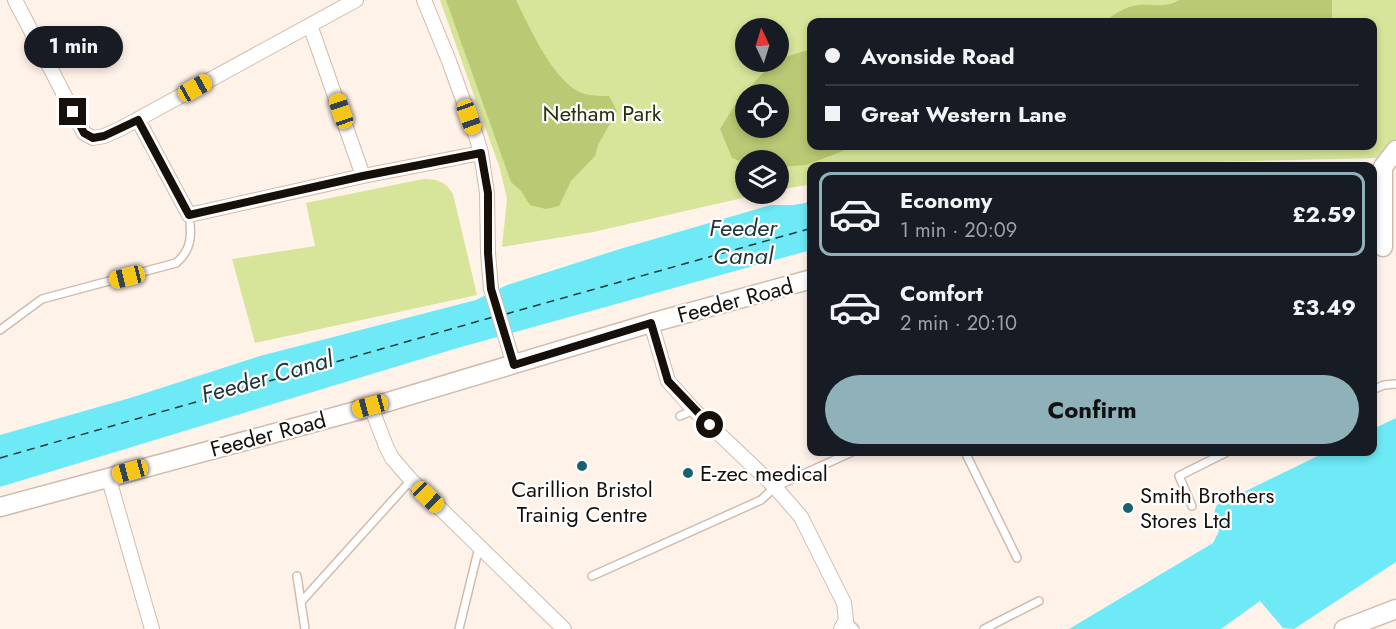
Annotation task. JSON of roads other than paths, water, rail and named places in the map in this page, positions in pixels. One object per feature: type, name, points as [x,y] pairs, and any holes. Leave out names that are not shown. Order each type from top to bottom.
[{"type":"street","points":[[15,0],[84,133],[90,138],[104,136],[138,120],[356,0]]},
{"type":"street","points":[[424,0],[449,61],[481,153],[488,193],[488,253],[491,289],[503,335],[514,365]]},
{"type":"street","points":[[310,25],[363,176]]},
{"type":"street","points":[[138,120],[189,215],[363,176],[481,153]]},
{"type":"street","points":[[1384,247],[1383,167],[1396,150]]},
{"type":"street","name":"Feeder Road","points":[[0,507],[370,406],[651,323],[807,280]]},
{"type":"street","points":[[651,323],[668,381],[694,410],[776,487],[801,517],[844,603],[847,626]]},
{"type":"street","points":[[370,406],[392,458],[411,480],[564,629]]},
{"type":"street","points":[[108,476],[152,629]]},
{"type":"street","points":[[1344,629],[1396,609]]},
{"type":"lane","points":[[0,330],[42,298],[176,262],[187,252],[190,245],[192,230],[189,215]]},
{"type":"lane","points":[[1377,388],[1396,384]]},
{"type":"lane","points":[[680,416],[694,410]]},
{"type":"lane","points":[[592,576],[760,500],[776,487],[843,456]]},
{"type":"lane","points":[[967,456],[1017,558]]},
{"type":"lane","points":[[1192,506],[1179,476],[1219,456]]},
{"type":"lane","points":[[301,602],[411,480]]},
{"type":"lane","points":[[459,629],[479,547]]},
{"type":"lane","points":[[297,576],[305,629]]},
{"type":"lane","points":[[984,629],[1039,601]]},
{"type":"water","name":"Feeder Canal","points":[[807,203],[807,251],[461,347],[0,487],[0,435],[130,398],[260,356],[476,300],[507,285],[771,205]]},
{"type":"water","points":[[1396,418],[1396,562],[1294,629],[1283,628],[1260,601],[1221,629],[1069,629],[1213,543],[1219,531],[1214,518],[1217,505],[1318,456],[1377,456],[1377,427]]},
{"type":"place","name":"Carillion Bristol Trainig Centre","points":[[582,466]]},
{"type":"place","name":"E-zec medical","points":[[688,473]]},
{"type":"place","name":"Smith Brothers Stores Ltd","points":[[1128,508]]},
{"type":"park label","name":"Netham Park","points":[[602,113]]}]
